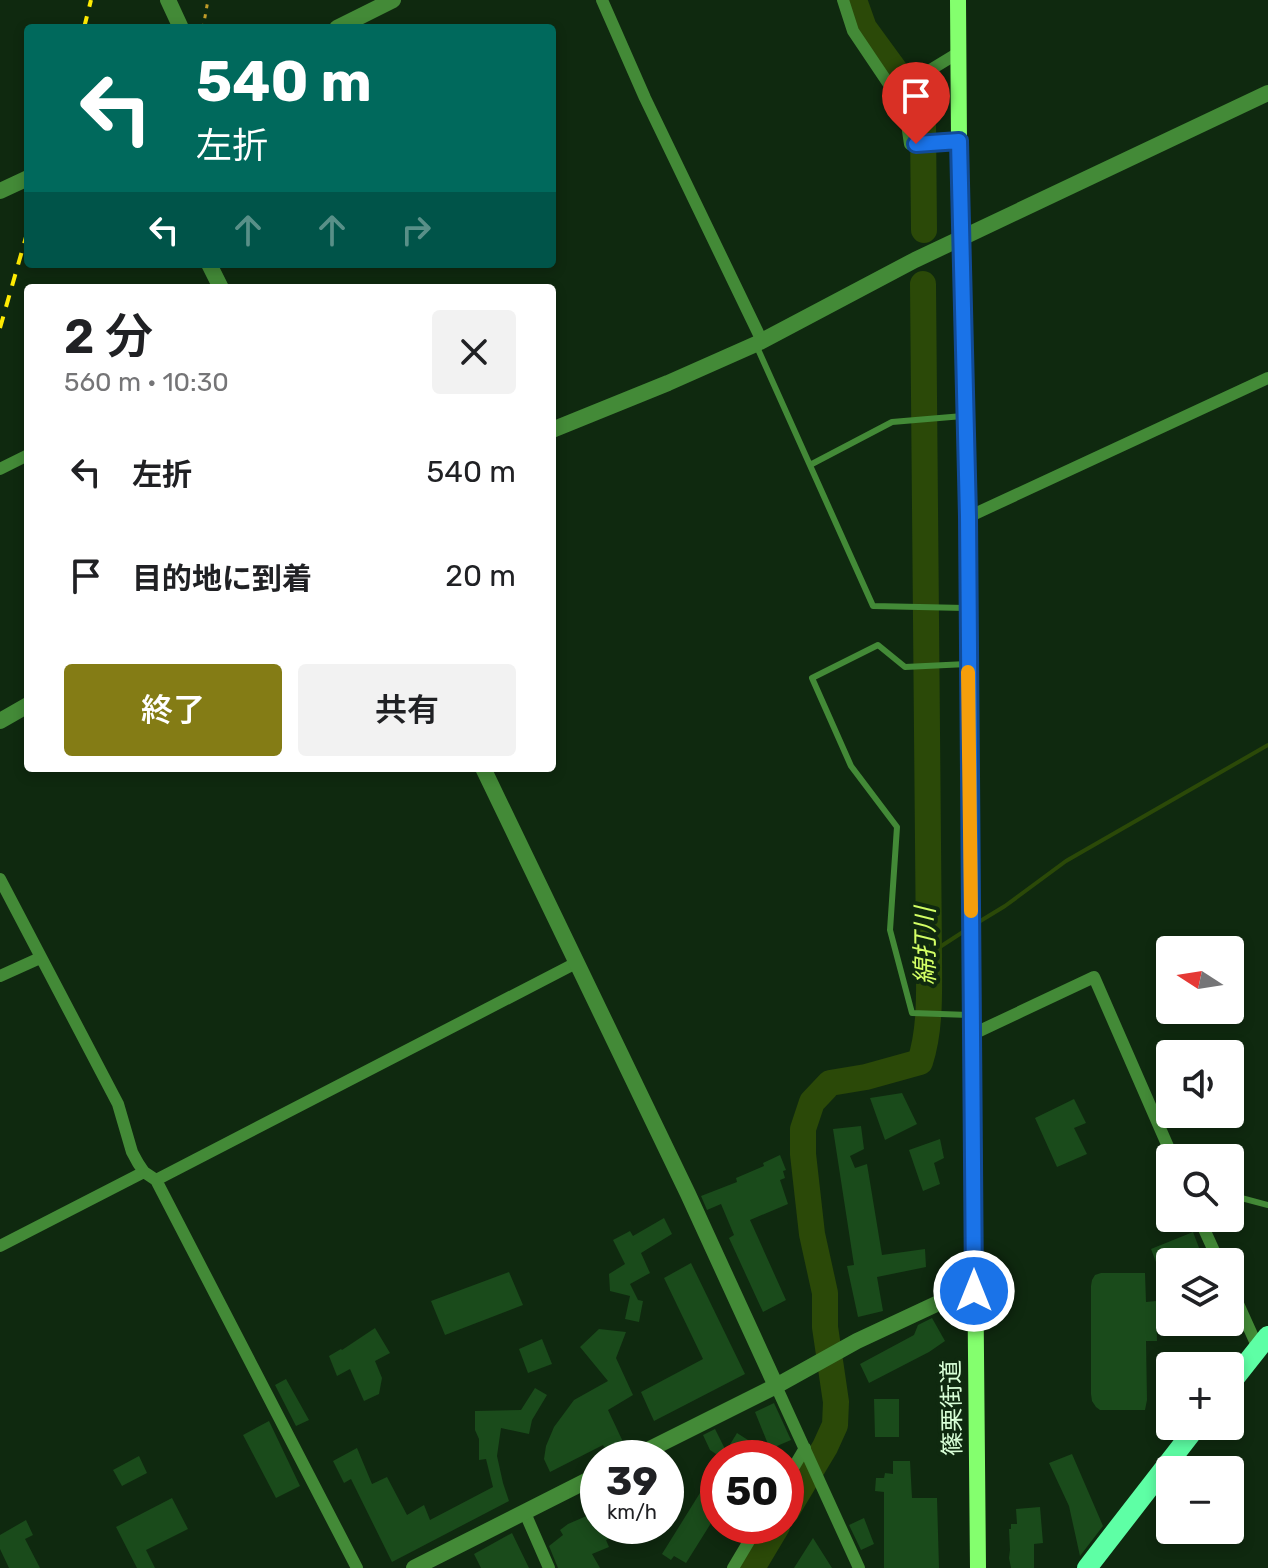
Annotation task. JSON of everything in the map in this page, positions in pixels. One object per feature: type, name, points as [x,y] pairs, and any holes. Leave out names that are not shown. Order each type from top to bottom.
[{"type":"main road","name":"篠栗街道","points":[[958,0],[968,517],[978,1568]]},
{"type":"main road","points":[[1244,1366],[1263,1342]]},
{"type":"main road","points":[[1087,1568],[1186,1440]]},
{"type":"street","points":[[168,0],[179,24]]},
{"type":"street","points":[[342,24],[365,7],[393,0]]},
{"type":"street","points":[[602,0],[759,343]]},
{"type":"street","points":[[843,0],[853,31],[896,91],[906,117],[910,144],[959,141]]},
{"type":"street","points":[[896,91],[958,53]]},
{"type":"street","points":[[556,428],[759,343],[915,260],[1268,93]]},
{"type":"street","points":[[0,191],[24,180]]},
{"type":"street","points":[[968,517],[1268,378]]},
{"type":"street","points":[[0,469],[24,457]]},
{"type":"street","points":[[0,721],[24,707]]},
{"type":"street","points":[[485,772],[688,1194],[859,1568]]},
{"type":"street","points":[[0,879],[118,1104],[132,1152],[144,1172],[156,1180],[357,1568]]},
{"type":"street","points":[[0,976],[40,958]]},
{"type":"street","points":[[156,1180],[576,963]]},
{"type":"street","points":[[973,1034],[1094,977],[1167,1144]]},
{"type":"street","points":[[0,1246],[144,1172]]},
{"type":"street","points":[[668,1440],[857,1341],[962,1292],[974,1291]]},
{"type":"street","points":[[1244,1310],[1263,1342]]},
{"type":"street","points":[[804,1459],[808,1454]]},
{"type":"street","points":[[414,1568],[580,1484]]},
{"type":"street","points":[[525,1513],[549,1568]]},
{"type":"street","points":[[733,1568],[747,1544]]},
{"type":"lane","points":[[759,343],[873,606],[969,608]]},
{"type":"lane","points":[[810,465],[892,422],[966,415]]},
{"type":"lane","points":[[968,664],[905,667],[878,645],[812,678],[851,766],[897,827],[890,930],[912,1013],[973,1015]]},
{"type":"lane","points":[[1244,1199],[1268,1205]]},
{"type":"path","points":[[204,24],[208,0]]},
{"type":"building","points":[[902,1093],[917,1124],[885,1140],[870,1098]]},
{"type":"building","points":[[1074,1099],[1086,1123],[1074,1128],[1087,1154],[1057,1167],[1035,1118]]},
{"type":"building","points":[[861,1126],[864,1149],[850,1156],[855,1168],[867,1164],[882,1255],[925,1249],[926,1267],[877,1277],[883,1311],[858,1317],[847,1266],[854,1265],[833,1129]]},
{"type":"building","points":[[940,1139],[944,1158],[934,1163],[940,1184],[923,1191],[909,1150]]},
{"type":"building","points":[[780,1155],[786,1170],[783,1171],[785,1178],[780,1180],[788,1204],[750,1220],[786,1300],[763,1312],[729,1238],[734,1235],[721,1204],[707,1210],[701,1196],[737,1182],[736,1178]]},
{"type":"building","points":[[664,1218],[672,1234],[641,1253],[650,1273],[630,1284],[638,1300],[643,1301],[639,1322],[625,1319],[630,1296],[610,1291],[609,1274],[625,1264],[613,1240],[630,1231],[633,1236]]},
{"type":"building","points":[[1193,1232],[1199,1248],[1156,1248],[1156,1262],[1151,1249]]},
{"type":"building","points":[[691,1263],[745,1374],[654,1421],[641,1392],[703,1359],[664,1278]]},
{"type":"building","points":[[509,1272],[523,1305],[445,1335],[431,1301]]},
{"type":"building","points":[[1145,1273],[1146,1302],[1156,1301],[1157,1341],[1146,1341],[1145,1410],[1100,1410],[1092,1401],[1091,1286],[1095,1275]]},
{"type":"building","points":[[932,1318],[945,1341],[869,1383],[860,1364],[914,1335],[918,1325]]},
{"type":"building","points":[[375,1328],[390,1353],[375,1361],[382,1378],[379,1394],[364,1401],[350,1369],[337,1376],[329,1356]]},
{"type":"building","points":[[599,1329],[626,1332],[616,1358],[633,1395],[608,1410],[622,1440],[580,1440],[580,1457],[550,1472],[544,1459],[554,1427],[574,1400],[608,1381],[580,1347]]},
{"type":"building","points":[[542,1339],[552,1364],[528,1373],[519,1349]]},
{"type":"building","points":[[286,1379],[309,1420],[296,1426],[275,1385]]},
{"type":"building","points":[[535,1388],[547,1395],[532,1420],[529,1434],[501,1428],[497,1456],[509,1501],[392,1562],[351,1479],[344,1483],[333,1461],[357,1448],[372,1484],[387,1477],[407,1515],[424,1505],[430,1520],[493,1487],[486,1459],[479,1460],[475,1411],[521,1410]]},
{"type":"building","points":[[874,1399],[899,1399],[899,1437],[875,1437]]},
{"type":"building","points":[[774,1403],[791,1440],[766,1440],[755,1412]]},
{"type":"building","points":[[269,1421],[300,1486],[276,1498],[243,1435]]},
{"type":"building","points":[[715,1429],[720,1440],[705,1440],[703,1435]]},
{"type":"building","points":[[737,1433],[748,1440],[733,1440]]},
{"type":"building","points":[[1072,1454],[1103,1526],[1080,1556],[1069,1506],[1049,1463]]},
{"type":"building","points":[[139,1456],[147,1473],[122,1486],[113,1470]]},
{"type":"building","points":[[893,1461],[910,1461],[912,1498],[937,1498],[939,1568],[884,1568],[884,1492],[875,1491],[876,1478],[884,1478],[885,1473],[893,1474]]},
{"type":"building","points":[[700,1493],[700,1541],[686,1563],[674,1556],[671,1560],[662,1554],[668,1544],[684,1544],[684,1519]]},
{"type":"building","points":[[172,1498],[188,1529],[146,1550],[155,1568],[137,1568],[116,1527]]},
{"type":"building","points":[[1040,1507],[1043,1543],[1034,1544],[1034,1568],[1011,1568],[1009,1529],[1011,1524],[1017,1524],[1016,1509]]},
{"type":"building","points":[[864,1518],[874,1544],[861,1550],[849,1525]]},
{"type":"building","points":[[580,1519],[580,1544],[608,1544],[609,1547],[592,1554],[600,1568],[558,1568],[549,1546],[563,1535],[560,1530]]},
{"type":"building","points":[[26,1520],[33,1535],[25,1539],[40,1568],[9,1568],[0,1549],[0,1535]]},
{"type":"building","points":[[512,1533],[529,1568],[481,1568],[474,1554]]},
{"type":"building","points":[[813,1538],[832,1568],[794,1568]]},
{"type":"waterway","name":"綿打川","points":[[854,0],[864,28],[918,102],[923,125],[924,230]]},
{"type":"waterway","name":"綿打川","points":[[804,1482],[835,1425],[836,1402],[825,1327],[825,1293],[812,1234],[803,1129],[812,1102],[830,1083],[920,1062],[928,1022],[923,284]]},
{"type":"waterway","points":[[977,923],[1066,861],[1268,745]]},
{"type":"waterway","points":[[929,954],[966,930]]},
{"type":"waterway","name":"綿打川","points":[[752,1568],[766,1544]]},
{"type":"railway","points":[[85,24],[91,0]]},
{"type":"railway","points":[[0,328],[24,244]]},
{"type":"slow traffic","points":[[968,672],[971,911]]},
{"type":"route","points":[[916,144],[959,141],[968,517],[974,1291]]}]
